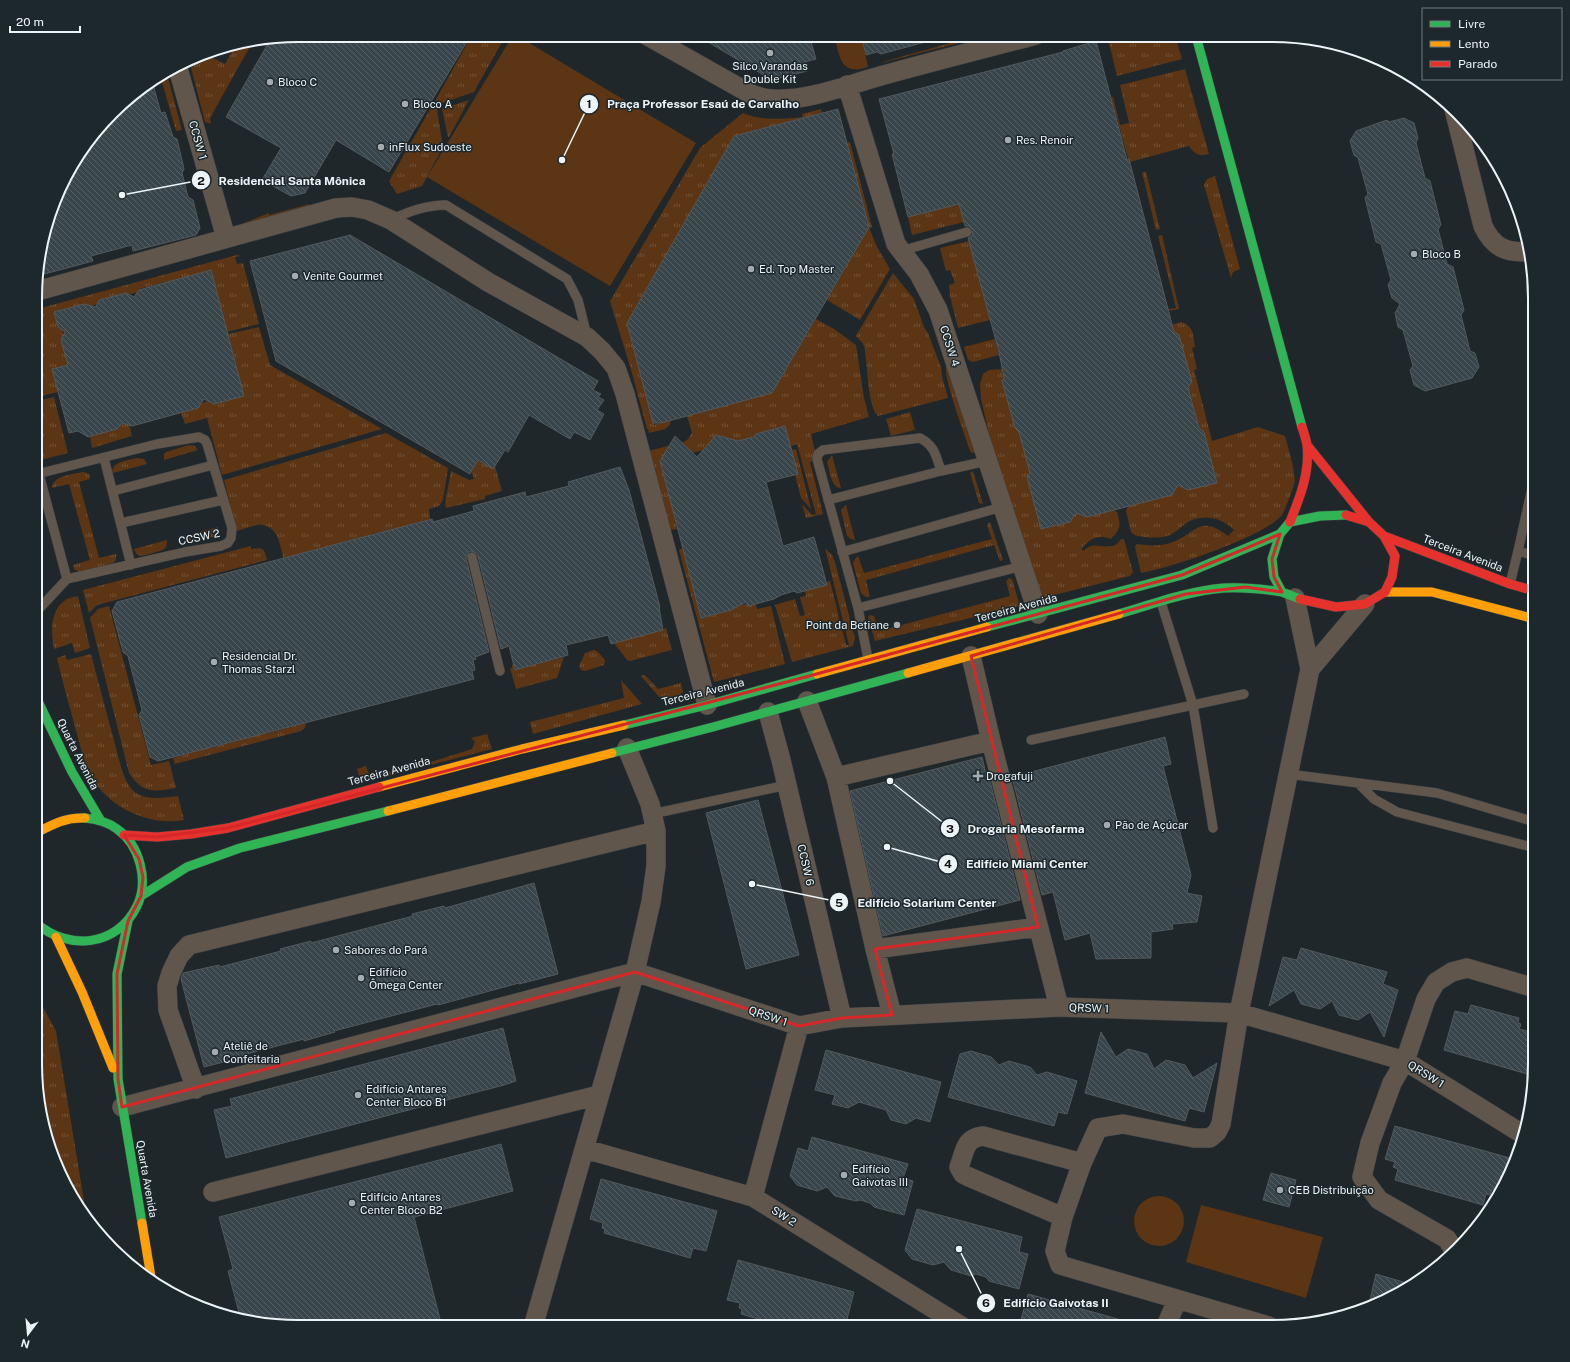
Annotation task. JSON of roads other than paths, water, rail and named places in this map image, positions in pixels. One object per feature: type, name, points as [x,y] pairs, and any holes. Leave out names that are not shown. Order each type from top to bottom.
[{"type":"street","points":[[659,42],[754,95],[773,99],[795,98],[834,91],[847,85],[1010,42]]},
{"type":"street","points":[[1198,42],[1307,445],[1306,475],[1302,492],[1290,522],[1280,534],[1272,559],[1274,577],[1288,595],[1310,668],[1238,1013],[1221,1124],[1217,1132],[1210,1138],[1194,1138],[1124,1124],[1098,1128],[1082,1163],[1055,1250],[1060,1265],[1248,1320]]},
{"type":"street","name":"CCSW 1","points":[[179,71],[226,238]]},
{"type":"street","name":"CCSW 4","points":[[847,85],[896,244],[919,274],[938,310],[1038,614]]},
{"type":"street","points":[[1457,121],[1483,226],[1488,236],[1504,249],[1514,252],[1524,251]]},
{"type":"street","points":[[43,289],[336,208],[352,207],[368,210],[391,220],[488,282],[587,337],[602,351],[616,368],[625,394],[706,705]]},
{"type":"street","points":[[1307,445],[1369,522],[1384,536],[1395,556],[1392,577],[1385,592]]},
{"type":"street","points":[[1290,522],[1320,516],[1346,515],[1369,522]]},
{"type":"street","name":"Terceira Avenida","points":[[124,835],[157,837],[191,834],[228,828],[522,748],[706,705],[868,659],[1182,575],[1280,534]]},
{"type":"street","name":"Terceira Avenida","points":[[1384,536],[1510,584],[1528,589]]},
{"type":"street","points":[[141,896],[187,867],[240,848],[339,824],[807,702],[1186,594],[1210,590],[1245,588],[1288,595],[1336,607],[1365,604]]},
{"type":"street","points":[[1310,668],[1365,604],[1385,592],[1432,592],[1528,617]]},
{"type":"street","points":[[971,656],[991,741],[1059,1007]]},
{"type":"street","points":[[807,702],[836,777],[892,1015]]},
{"type":"street","name":"Quarta Avenida","points":[[42,710],[72,772],[101,821]]},
{"type":"street","name":"CCSW 6","points":[[768,712],[787,785],[842,1018]]},
{"type":"street","points":[[836,777],[991,741]]},
{"type":"street","points":[[535,1320],[585,1149],[599,1095],[636,972],[651,902],[656,866],[654,823],[650,804],[627,748]]},
{"type":"street","points":[[42,830],[62,820],[82,818],[101,821],[124,835],[139,859],[143,877],[141,896],[136,909],[128,921],[113,933],[95,941],[76,942],[56,937],[42,928]]},
{"type":"street","points":[[196,1089],[168,1010],[167,986],[171,973],[179,956],[189,945],[654,823]]},
{"type":"street","name":"Quarta Avenida","points":[[128,921],[117,974],[118,1079],[150,1273]]},
{"type":"street","points":[[876,949],[1038,927]]},
{"type":"street","name":"Quarta Avenida","points":[[56,937],[82,992],[118,1079]]},
{"type":"street","points":[[1452,1246],[1447,1238],[1379,1200],[1362,1177],[1370,1143],[1390,1090],[1405,1061],[1426,999],[1436,982],[1452,972],[1467,968],[1528,986]]},
{"type":"street","points":[[122,1107],[149,1099],[196,1089],[636,972]]},
{"type":"street","name":"QRSW 1","points":[[636,972],[799,1026],[842,1018],[1059,1007],[1238,1013],[1405,1061],[1519,1132]]},
{"type":"street","points":[[753,1197],[799,1026]]},
{"type":"street","points":[[213,1192],[599,1095]]},
{"type":"street","points":[[1064,1217],[963,1174],[960,1167],[968,1142],[974,1137],[983,1136],[1082,1163]]},
{"type":"street","name":"SW 2","points":[[585,1149],[753,1197],[952,1320]]},
{"type":"street","points":[[1169,1320],[1177,1300]]},
{"type":"lane","points":[[391,220],[406,212],[431,205],[446,205],[567,279],[578,300],[587,337]]},
{"type":"lane","points":[[901,251],[967,232]]},
{"type":"lane","name":"CCSW 2","points":[[42,473],[158,444],[199,437],[205,440],[207,444],[232,528],[231,538],[228,543],[221,546],[185,552],[67,579],[42,488]]},
{"type":"lane","points":[[868,659],[858,608],[817,459],[818,454],[823,450],[920,438],[928,442],[934,451],[941,471]]},
{"type":"lane","points":[[104,458],[131,565]]},
{"type":"lane","points":[[828,500],[941,471],[987,461]]},
{"type":"lane","points":[[113,491],[213,465]]},
{"type":"lane","points":[[121,523],[223,500]]},
{"type":"lane","points":[[1510,584],[1528,506]]},
{"type":"lane","points":[[842,552],[1002,507]]},
{"type":"lane","points":[[1518,551],[1528,554]]},
{"type":"lane","points":[[472,557],[500,671]]},
{"type":"lane","points":[[858,608],[1022,566]]},
{"type":"lane","points":[[42,606],[67,579]]},
{"type":"lane","points":[[1161,602],[1192,705],[1213,828]]},
{"type":"lane","points":[[1031,740],[1244,694]]},
{"type":"lane","points":[[1288,774],[1437,793],[1528,820]]},
{"type":"lane","points":[[1358,784],[1374,799],[1397,812],[1528,846]]},
{"type":"lane","points":[[654,823],[787,785]]},
{"type":"place","name":"Silco Varandas Double Kit","points":[[770,53]]},
{"type":"place","name":"Bloco C","points":[[270,82]]},
{"type":"place","name":"Bloco A","points":[[405,104]]},
{"type":"place","name":"Res. Renoir","points":[[1008,140]]},
{"type":"place","name":"inFlux Sudoeste","points":[[381,147]]},
{"type":"place","name":"Praça Professor Esaú de Carvalho","points":[[562,160]]},
{"type":"place","name":"Residencial Santa Mônica","points":[[122,195]]},
{"type":"place","name":"Bloco B","points":[[1414,254]]},
{"type":"place","name":"Ed. Top Master","points":[[751,269]]},
{"type":"place","name":"Venite Gourmet","points":[[295,276]]},
{"type":"place","name":"Point da Betiane","points":[[897,625]]},
{"type":"place","name":"Residencial Dr. Thomas Starzl","points":[[214,662]]},
{"type":"place","name":"Drogafuji","points":[[978,776]]},
{"type":"place","name":"Drogaria Mesofarma","points":[[890,781]]},
{"type":"place","name":"Pão de Açúcar","points":[[1107,825]]},
{"type":"place","name":"Edifício Miami Center","points":[[887,847]]},
{"type":"place","name":"Edifício Solarium Center","points":[[752,884]]},
{"type":"place","name":"Sabores do Pará","points":[[336,950]]},
{"type":"place","name":"Edifício Ômega Center","points":[[361,978]]},
{"type":"place","name":"Ateliê de Confeitaria","points":[[215,1052]]},
{"type":"place","name":"Edifício Antares Center Bloco B1","points":[[358,1095]]},
{"type":"place","name":"Edifício Gaivotas III","points":[[844,1175]]},
{"type":"place","name":"CEB Distribuição","points":[[1280,1190]]},
{"type":"place","name":"Edifício Antares Center Bloco B2","points":[[352,1203]]},
{"type":"place","name":"Edifício Gaivotas II","points":[[959,1249]]}]
